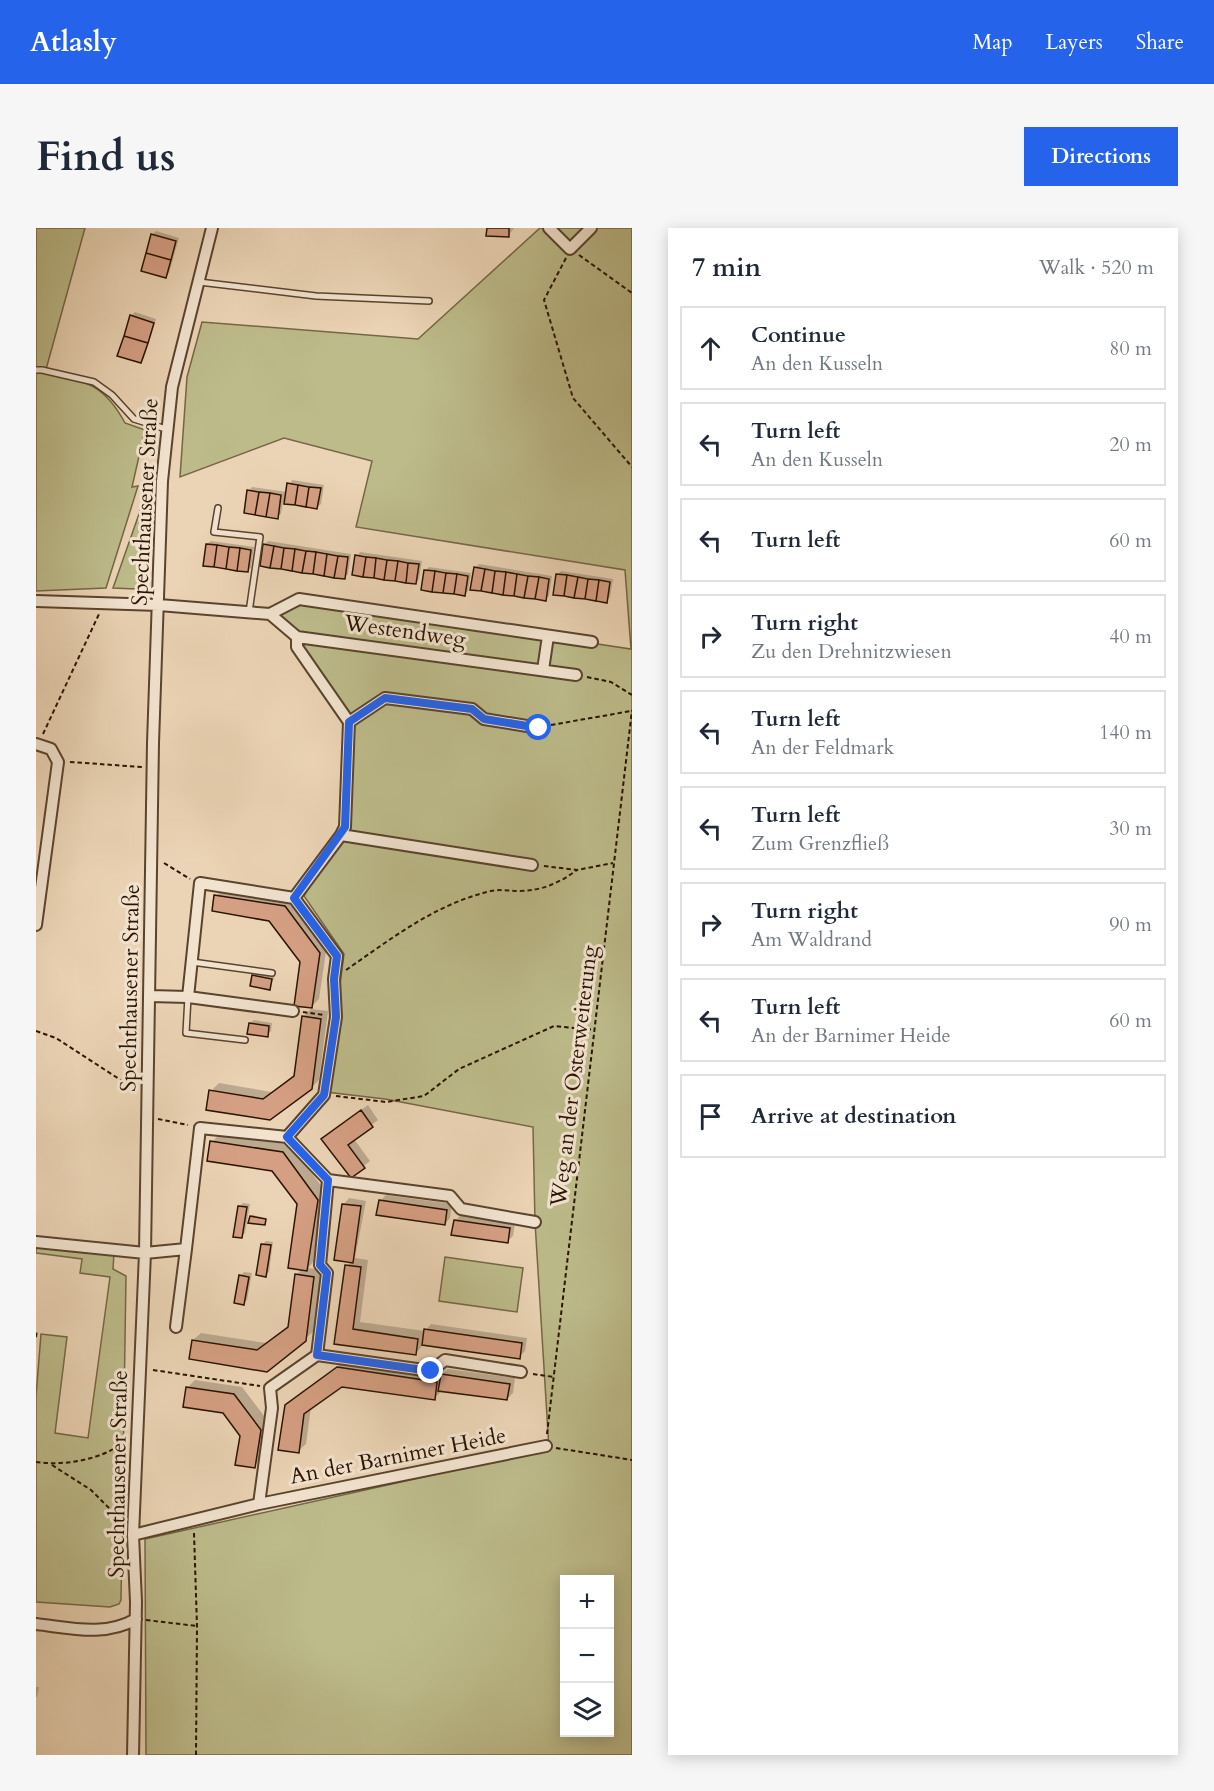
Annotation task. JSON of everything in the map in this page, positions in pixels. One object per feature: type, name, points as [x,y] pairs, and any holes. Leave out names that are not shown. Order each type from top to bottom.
[{"type":"street","name":"Spechthausener Straße","points":[[133,1755],[136,1619],[133,1534],[138,1369],[145,1252],[153,768],[166,429],[172,387],[212,228]]},
{"type":"street","points":[[549,228],[570,249],[591,228]]},
{"type":"street","name":"Westendweg","points":[[270,614],[299,599],[592,642]]},
{"type":"street","points":[[36,601],[159,605],[270,614],[297,637],[297,648],[349,722],[345,827],[294,898]]},
{"type":"street","points":[[543,670],[548,636]]},
{"type":"street","name":"Westendweg","points":[[297,637],[576,675]]},
{"type":"street","points":[[349,722],[385,698],[472,709],[484,719],[539,728]]},
{"type":"street","points":[[36,742],[51,749],[58,762],[36,925]]},
{"type":"street","points":[[341,835],[532,864]]},
{"type":"street","points":[[188,997],[200,883],[294,898],[337,956],[334,979],[336,1017],[324,1095],[287,1137]]},
{"type":"street","points":[[150,996],[188,997],[293,1011]]},
{"type":"street","points":[[176,1327],[200,1128],[287,1137],[328,1180],[450,1197],[461,1209],[535,1222]]},
{"type":"street","points":[[317,1355],[327,1273],[320,1265],[328,1180]]},
{"type":"street","points":[[36,1242],[145,1252],[186,1249]]},
{"type":"street","points":[[270,1388],[317,1355],[431,1371],[445,1360],[521,1372]]},
{"type":"street","name":"An der Barnimer Heide","points":[[259,1504],[273,1408],[270,1388]]},
{"type":"street","name":"An der Barnimer Heide","points":[[133,1534],[259,1504],[546,1446]]},
{"type":"street","points":[[36,1624],[90,1631],[120,1628],[136,1619]]},
{"type":"lane","points":[[199,282],[316,296],[429,301]]},
{"type":"lane","points":[[36,370],[42,369],[94,382],[112,395],[134,419],[166,429]]},
{"type":"lane","points":[[218,508],[214,532],[260,537],[249,612]]},
{"type":"lane","points":[[192,962],[272,973]]},
{"type":"lane","points":[[188,997],[186,1032],[245,1040]]},
{"type":"path","points":[[632,292],[570,249],[544,300],[573,398],[632,467]]},
{"type":"path","points":[[36,742],[42,735],[104,604]]},
{"type":"path","points":[[576,675],[610,682],[632,694]]},
{"type":"path","points":[[539,728],[632,710]]},
{"type":"path","name":"Weg an der Osterweiterung","points":[[546,1446],[632,710]]},
{"type":"path","points":[[58,762],[153,768]]},
{"type":"path","points":[[152,855],[186,878],[200,883]]},
{"type":"path","points":[[532,864],[577,870],[614,863]]},
{"type":"path","points":[[334,979],[422,918],[454,903],[493,891],[521,891],[556,885],[577,870]]},
{"type":"path","points":[[293,1011],[336,1017]]},
{"type":"path","points":[[324,1095],[386,1102],[424,1096],[459,1069],[554,1026],[595,1030]]},
{"type":"path","points":[[36,1031],[56,1038],[147,1098]]},
{"type":"path","points":[[147,1117],[200,1128]]},
{"type":"path","points":[[36,1337],[37,1330]]},
{"type":"path","points":[[138,1369],[270,1388]]},
{"type":"path","points":[[521,1372],[554,1377]]},
{"type":"path","points":[[36,1462],[52,1464],[99,1455],[123,1444],[136,1430]]},
{"type":"path","points":[[546,1446],[632,1460]]},
{"type":"path","points":[[52,1464],[71,1475],[107,1504],[133,1534]]},
{"type":"path","points":[[193,1520],[197,1626],[196,1755]]},
{"type":"path","points":[[136,1619],[197,1626]]},
{"type":"shaded area","points":[[36,228],[85,228],[45,373],[92,386],[109,400],[125,423],[145,430],[132,487],[138,486],[106,588],[36,591]]},
{"type":"shaded area","points":[[540,228],[632,228],[632,1755],[146,1755],[145,1539],[549,1449],[535,1222],[533,1127],[385,1099],[326,1092],[344,954],[304,896],[345,827],[349,722],[297,637],[270,614],[299,599],[631,649],[625,570],[356,527],[372,461],[284,438],[180,477],[187,377],[202,322],[418,339]]},
{"type":"shaded area","points":[[145,497],[141,585],[136,589],[113,588]]},
{"type":"shaded area","points":[[36,1244],[114,1253],[113,1269],[126,1276],[121,1600],[119,1604],[110,1607],[36,1602],[36,1396],[41,1334],[67,1337],[55,1433],[88,1438],[110,1277],[80,1273],[82,1259],[36,1253]]},
{"type":"shaded area","points":[[445,1257],[523,1268],[517,1312],[439,1301]]},
{"type":"building","points":[[487,228],[509,228],[509,237],[486,236]]},
{"type":"building","points":[[151,234],[176,241],[171,260],[146,253]]},
{"type":"building","points":[[146,253],[171,260],[166,278],[141,271]]},
{"type":"building","points":[[130,315],[154,323],[148,343],[124,336]]},
{"type":"building","points":[[124,336],[148,343],[141,363],[117,356]]},
{"type":"building","points":[[287,483],[298,485],[295,505],[284,504]]},
{"type":"building","points":[[298,485],[309,487],[306,507],[295,505]]},
{"type":"building","points":[[309,487],[321,488],[317,509],[306,507]]},
{"type":"building","points":[[247,490],[259,492],[255,515],[244,513]]},
{"type":"building","points":[[259,492],[270,493],[266,517],[255,515]]},
{"type":"building","points":[[270,493],[281,495],[278,519],[266,517]]},
{"type":"building","points":[[206,544],[217,545],[214,567],[203,566]]},
{"type":"building","points":[[263,544],[274,546],[270,568],[260,566]]},
{"type":"building","points":[[217,545],[229,547],[226,569],[214,567]]},
{"type":"building","points":[[274,546],[284,548],[281,569],[270,568]]},
{"type":"building","points":[[229,547],[240,548],[237,571],[226,569]]},
{"type":"building","points":[[240,548],[251,550],[248,572],[237,571]]},
{"type":"building","points":[[284,548],[295,549],[292,571],[281,569]]},
{"type":"building","points":[[295,549],[306,551],[302,573],[292,571]]},
{"type":"building","points":[[306,551],[316,552],[313,574],[302,573]]},
{"type":"building","points":[[316,552],[327,554],[324,576],[313,574]]},
{"type":"building","points":[[327,554],[338,556],[334,578],[324,576]]},
{"type":"building","points":[[355,555],[366,557],[363,577],[352,575]]},
{"type":"building","points":[[338,556],[348,557],[345,579],[334,578]]},
{"type":"building","points":[[366,557],[376,558],[374,578],[363,577]]},
{"type":"building","points":[[376,558],[387,560],[384,580],[374,578]]},
{"type":"building","points":[[387,560],[398,561],[395,581],[384,580]]},
{"type":"building","points":[[398,561],[408,563],[406,583],[395,581]]},
{"type":"building","points":[[408,563],[419,564],[416,584],[406,583]]},
{"type":"building","points":[[474,567],[485,569],[481,591],[470,590]]},
{"type":"building","points":[[485,569],[495,571],[492,593],[481,591]]},
{"type":"building","points":[[424,570],[435,571],[432,592],[421,590]]},
{"type":"building","points":[[435,571],[446,573],[443,593],[432,592]]},
{"type":"building","points":[[495,571],[506,572],[503,595],[492,593]]},
{"type":"building","points":[[506,572],[517,574],[514,596],[503,595]]},
{"type":"building","points":[[446,573],[457,574],[454,594],[443,593]]},
{"type":"building","points":[[457,574],[468,576],[465,596],[454,594]]},
{"type":"building","points":[[517,574],[528,576],[524,598],[514,596]]},
{"type":"building","points":[[556,574],[567,575],[564,596],[553,595]]},
{"type":"building","points":[[567,575],[578,577],[574,598],[564,596]]},
{"type":"building","points":[[528,576],[539,577],[535,599],[524,598]]},
{"type":"building","points":[[539,577],[549,579],[546,601],[535,599]]},
{"type":"building","points":[[578,577],[588,579],[585,599],[574,598]]},
{"type":"building","points":[[588,579],[599,580],[596,601],[585,599]]},
{"type":"building","points":[[599,580],[610,582],[607,603],[596,601]]},
{"type":"building","points":[[214,895],[285,906],[320,953],[312,1008],[294,1006],[300,962],[269,921],[212,911]]},
{"type":"building","points":[[252,975],[272,979],[270,990],[250,986]]},
{"type":"building","points":[[302,1016],[321,1019],[312,1089],[270,1120],[206,1110],[209,1090],[263,1099],[294,1076]]},
{"type":"building","points":[[249,1023],[269,1026],[268,1037],[247,1034]]},
{"type":"building","points":[[361,1110],[373,1127],[348,1145],[365,1168],[351,1178],[321,1139]]},
{"type":"building","points":[[210,1141],[283,1152],[318,1200],[307,1271],[288,1268],[297,1204],[272,1171],[207,1161]]},
{"type":"building","points":[[379,1200],[447,1210],[445,1225],[376,1215]]},
{"type":"building","points":[[342,1204],[361,1206],[353,1263],[334,1260]]},
{"type":"building","points":[[238,1206],[247,1207],[242,1238],[233,1237]]},
{"type":"building","points":[[250,1216],[266,1219],[265,1225],[248,1223]]},
{"type":"building","points":[[454,1220],[510,1228],[508,1243],[451,1235]]},
{"type":"building","points":[[261,1244],[271,1245],[266,1277],[256,1275]]},
{"type":"building","points":[[345,1265],[361,1267],[353,1329],[418,1339],[416,1355],[334,1344]]},
{"type":"building","points":[[295,1274],[314,1277],[306,1341],[267,1372],[189,1359],[192,1340],[257,1350],[288,1327]]},
{"type":"building","points":[[239,1275],[249,1277],[244,1305],[234,1303]]},
{"type":"building","points":[[424,1329],[522,1343],[520,1359],[422,1345]]},
{"type":"building","points":[[337,1367],[437,1382],[435,1400],[342,1387],[304,1414],[299,1453],[278,1450],[285,1405]]},
{"type":"building","points":[[441,1374],[510,1384],[507,1400],[438,1391]]},
{"type":"building","points":[[186,1387],[234,1394],[261,1430],[255,1468],[235,1465],[240,1436],[223,1413],[183,1407]]},
{"type":"route","points":[[431,1371],[317,1355],[327,1273],[320,1265],[328,1180],[287,1137],[309,1109],[324,1095],[336,1017],[334,979],[337,956],[294,898],[345,827],[349,722],[385,698],[472,709],[484,719],[539,728]]}]
